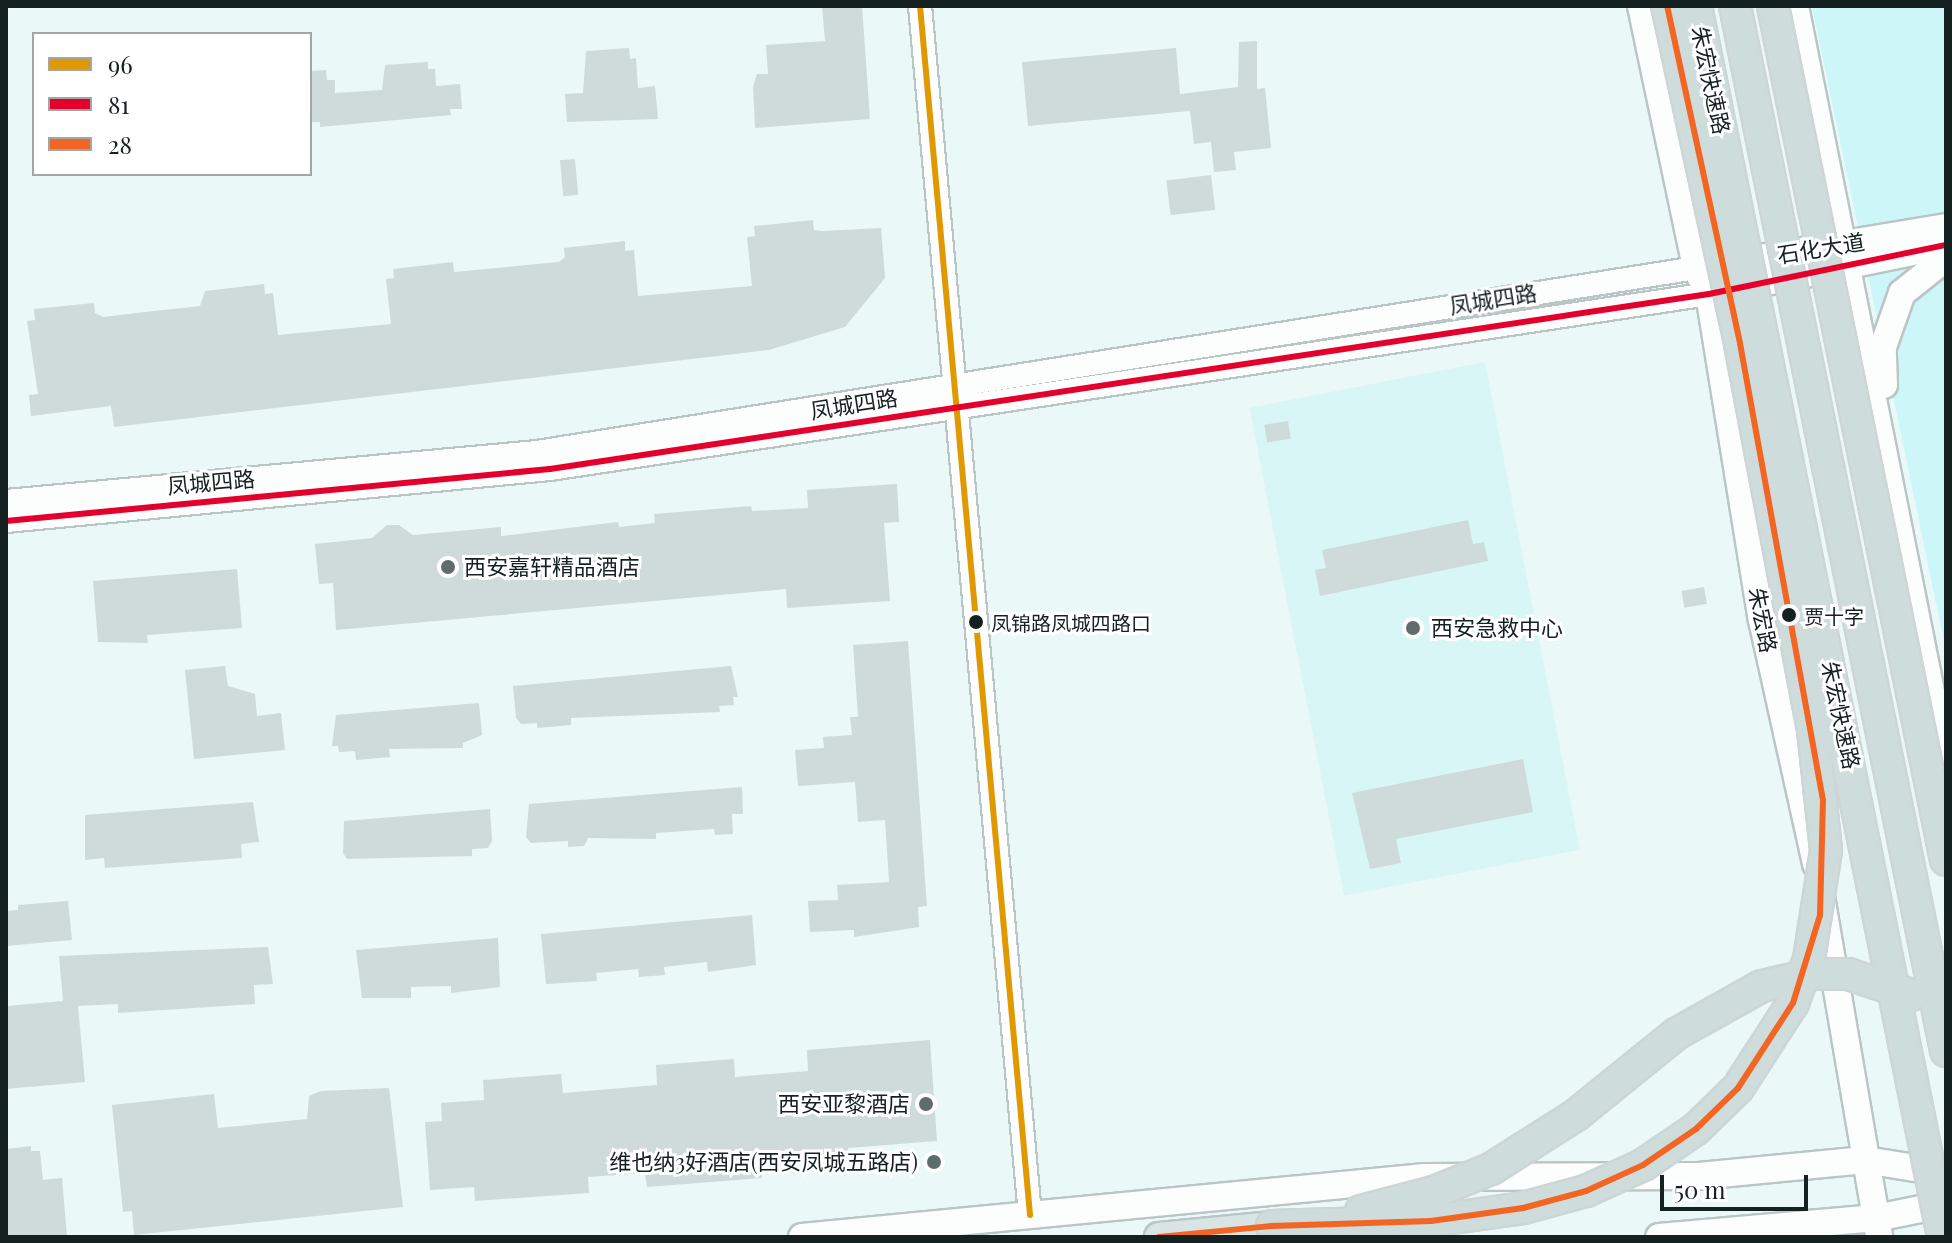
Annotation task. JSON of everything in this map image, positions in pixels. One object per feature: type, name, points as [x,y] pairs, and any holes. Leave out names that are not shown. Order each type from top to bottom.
[{"type":"highway","points":[[1272,1226],[1431,1221],[1523,1208],[1586,1191],[1643,1165],[1696,1129],[1738,1088],[1793,1003],[1809,959],[1826,850],[1813,730],[1740,343],[1667,6]]},
{"type":"highway","name":"朱宏快速路","points":[[1696,6],[1943,1237]]},
{"type":"highway","name":"朱宏快速路","points":[[1735,6],[1946,1051]]},
{"type":"highway","points":[[1773,6],[1946,860]]},
{"type":"highway","points":[[1272,1226],[1375,1208],[1491,1169],[1576,1115],[1676,1034],[1762,986],[1813,974],[1848,974],[1928,1001],[1946,1014]]},
{"type":"main road","name":"朱宏路","points":[[1641,6],[1696,268],[1709,294],[1762,620],[1814,856],[1878,1228]]},
{"type":"main road","points":[[1795,6],[1848,256],[1886,477],[1946,767]]},
{"type":"main road","name":"石化大道","points":[[1709,294],[1946,227]]},
{"type":"main road","name":"石化大道","points":[[1696,268],[1946,245]]},
{"type":"main road","points":[[1886,477],[1883,347],[1902,293],[1946,258]]},
{"type":"main road","points":[[802,1237],[1425,1177],[1699,1176],[1865,1160],[1946,1173]]},
{"type":"main road","points":[[1659,1237],[1878,1228],[1946,1204]]},
{"type":"main road","points":[[1159,1237],[1272,1226]]},
{"type":"street","points":[[920,6],[1030,1215]]},
{"type":"street","name":"凤城四路","points":[[6,521],[550,469],[1696,268]]},
{"type":"street","name":"凤城四路","points":[[6,501],[537,452],[956,399],[1709,294]]},
{"type":"shaded area","points":[[1812,6],[1946,6],[1946,651],[1883,347]]},
{"type":"shaded area","name":"西安急救中心","points":[[1485,362],[1580,850],[1344,896],[1249,408]]},
{"type":"building","points":[[822,6],[862,6],[870,119],[755,128],[753,87],[757,74],[768,74],[766,45],[825,41]]},
{"type":"building","points":[[1257,41],[1257,89],[1265,88],[1271,148],[1234,152],[1236,170],[1214,172],[1211,142],[1194,144],[1190,111],[1028,126],[1022,62],[1176,48],[1180,94],[1238,87],[1239,42]]},
{"type":"building","points":[[629,48],[630,59],[636,58],[638,88],[655,86],[658,119],[567,122],[565,94],[583,93],[586,51]]},
{"type":"building","points":[[428,62],[428,69],[435,69],[436,86],[460,84],[462,109],[450,109],[451,115],[320,127],[320,122],[312,122],[312,71],[326,70],[327,80],[335,80],[335,93],[382,90],[385,65]]},
{"type":"building","points":[[575,159],[578,195],[563,196],[560,160]]},
{"type":"building","points":[[1211,175],[1215,210],[1171,215],[1166,180]]},
{"type":"building","points":[[813,220],[814,230],[822,231],[881,228],[885,278],[845,327],[769,350],[114,427],[111,406],[31,416],[29,395],[38,394],[27,321],[35,320],[34,309],[94,303],[95,313],[103,317],[200,306],[205,291],[264,284],[265,294],[273,293],[278,335],[391,324],[386,279],[394,278],[393,269],[453,262],[454,272],[559,262],[565,257],[564,248],[625,241],[625,251],[634,250],[638,296],[752,286],[747,237],[755,236],[754,226]]},
{"type":"building","points":[[1288,421],[1291,439],[1267,443],[1264,425]]},
{"type":"building","points":[[897,484],[899,522],[884,523],[890,601],[787,608],[786,589],[336,630],[333,583],[319,584],[315,544],[372,538],[387,525],[399,525],[413,535],[501,527],[501,536],[618,522],[619,527],[655,523],[654,514],[751,506],[752,511],[808,508],[807,490]]},
{"type":"building","points":[[1468,520],[1473,544],[1484,542],[1488,561],[1320,596],[1315,570],[1326,568],[1322,550]]},
{"type":"building","points":[[237,569],[242,628],[147,635],[148,643],[98,642],[93,581]]},
{"type":"building","points":[[1704,587],[1707,604],[1684,608],[1681,591]]},
{"type":"building","points":[[908,641],[927,906],[918,907],[919,927],[854,937],[854,930],[810,932],[808,901],[838,900],[837,885],[889,882],[885,820],[858,822],[855,782],[798,786],[795,750],[824,748],[823,737],[852,735],[850,717],[858,717],[853,645]]},
{"type":"building","points":[[225,666],[228,686],[255,694],[257,716],[281,713],[285,750],[194,759],[185,670]]},
{"type":"building","points":[[731,666],[738,697],[733,697],[734,705],[719,706],[720,712],[571,718],[571,725],[537,728],[537,723],[521,724],[516,718],[513,686]]},
{"type":"building","points":[[479,703],[482,735],[463,743],[463,748],[389,749],[390,757],[356,760],[355,751],[339,752],[338,746],[332,746],[336,715]]},
{"type":"building","points":[[1523,759],[1533,812],[1396,839],[1401,863],[1370,869],[1352,793]]},
{"type":"building","points":[[742,787],[743,814],[732,814],[733,834],[715,835],[714,829],[656,833],[656,839],[588,838],[584,846],[568,847],[568,841],[531,843],[526,837],[529,804]]},
{"type":"building","points":[[253,802],[259,842],[241,844],[242,858],[105,868],[104,858],[85,860],[85,815]]},
{"type":"building","points":[[490,809],[492,841],[488,848],[472,849],[472,856],[347,859],[343,853],[344,821]]},
{"type":"building","points":[[68,901],[72,940],[6,946],[6,911],[18,910],[18,905]]},
{"type":"building","points":[[752,915],[756,965],[708,972],[707,962],[664,967],[665,975],[639,977],[638,969],[596,973],[597,981],[546,984],[541,934]]},
{"type":"building","points":[[498,938],[500,987],[451,993],[451,986],[411,987],[411,998],[362,998],[356,950]]},
{"type":"building","points":[[268,947],[273,984],[254,985],[255,1004],[118,1013],[118,1004],[78,1006],[85,1082],[6,1089],[6,1006],[63,1001],[59,956]]},
{"type":"building","points":[[930,1040],[937,1141],[848,1148],[849,1158],[761,1164],[762,1178],[647,1187],[645,1173],[588,1177],[589,1193],[475,1201],[474,1187],[430,1190],[425,1122],[442,1121],[441,1103],[484,1100],[483,1080],[561,1074],[563,1093],[657,1085],[656,1065],[734,1059],[735,1077],[808,1071],[807,1050]]},
{"type":"building","points":[[389,1088],[403,1207],[134,1235],[132,1211],[123,1212],[112,1105],[214,1094],[218,1128],[307,1119],[309,1096],[321,1091]]},
{"type":"building","points":[[31,1146],[31,1151],[40,1151],[43,1180],[62,1178],[67,1237],[6,1237],[6,1149]]},
{"type":"transit line","name":"96","points":[[920,6],[1030,1215]]},
{"type":"transit line","name":"28","points":[[1159,1237],[1272,1226],[1431,1221],[1523,1208],[1586,1191],[1643,1165],[1696,1129],[1738,1088],[1793,1003],[1820,915],[1823,800],[1740,343],[1667,6]]},
{"type":"transit line","name":"81","points":[[6,521],[550,469],[1709,294],[1946,245]]},
{"type":"place","name":"西安嘉轩精品酒店","points":[[448,567]]},
{"type":"place","name":"贾十字","points":[[1789,615]]},
{"type":"place","name":"凤锦路凤城四路口","points":[[976,622]]},
{"type":"place","name":"西安急救中心","points":[[1413,628]]},
{"type":"place","name":"西安亚黎酒店","points":[[926,1104]]},
{"type":"place","name":"维也纳3好酒店(西安凤城五路店)","points":[[934,1162]]}]
